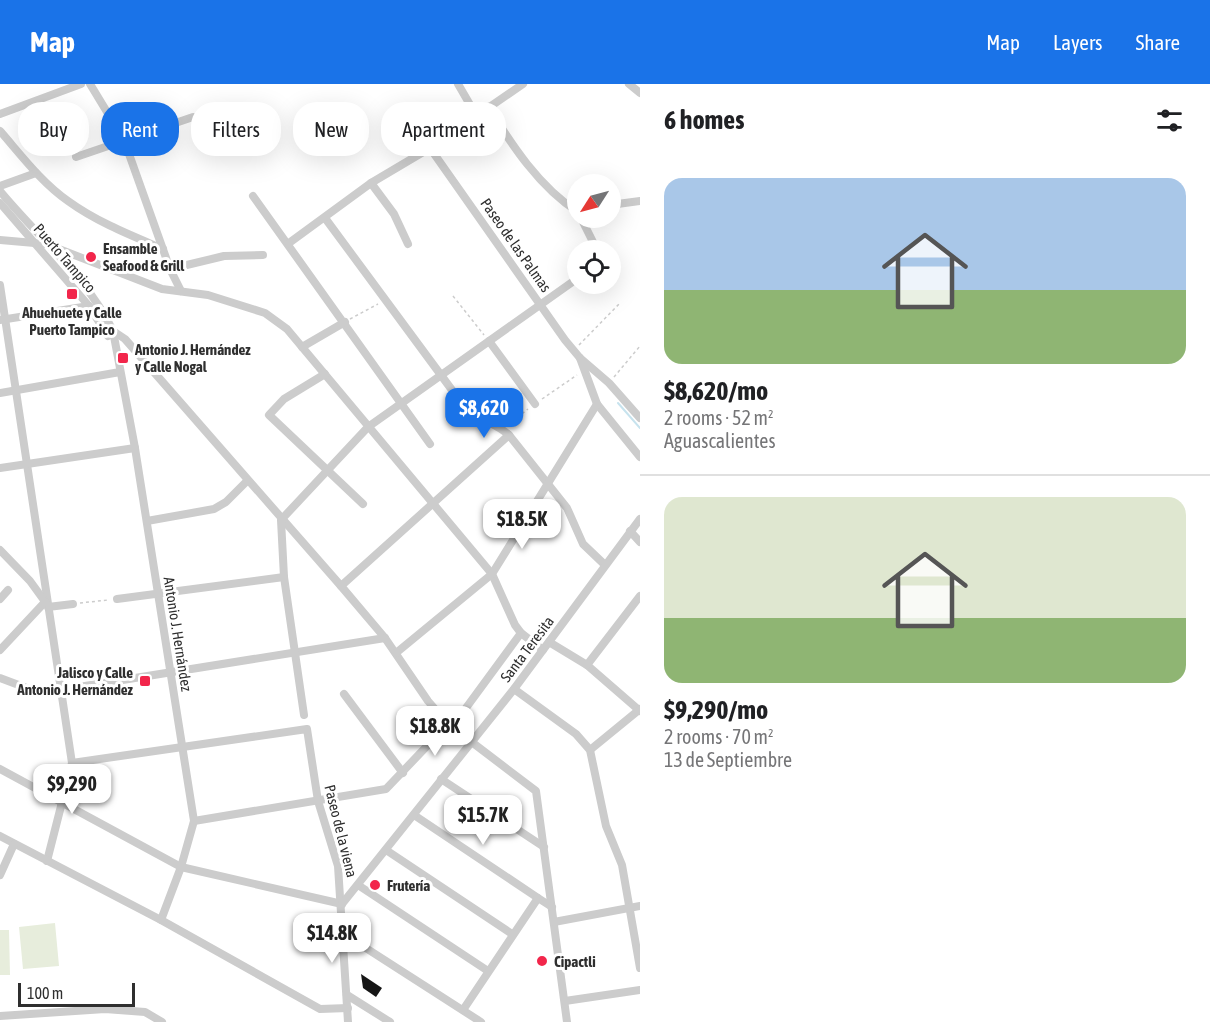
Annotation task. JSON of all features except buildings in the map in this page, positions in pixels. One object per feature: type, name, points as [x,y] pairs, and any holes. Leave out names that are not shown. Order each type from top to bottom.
[{"type":"street","points":[[0,114],[81,84]]},
{"type":"street","points":[[90,84],[101,102]]},
{"type":"street","points":[[458,84],[468,102]]},
{"type":"street","points":[[494,102],[523,84]]},
{"type":"street","points":[[629,84],[640,93]]},
{"type":"street","points":[[0,131],[36,173],[67,201],[104,224],[163,249]]},
{"type":"street","points":[[506,135],[553,192],[567,203]]},
{"type":"street","points":[[76,157],[101,148]]},
{"type":"street","points":[[130,156],[170,269],[181,291]]},
{"type":"street","points":[[289,243],[371,183],[417,156]]},
{"type":"street","name":"Paseo de las Palmas","points":[[436,156],[573,350],[609,383],[640,418]]},
{"type":"street","points":[[0,186],[36,173]]},
{"type":"street","points":[[371,183],[394,214],[408,243]]},
{"type":"street","name":"Puerto Tampico","points":[[0,191],[81,284],[109,332]]},
{"type":"street","points":[[254,196],[269,221],[289,243],[430,444]]},
{"type":"street","points":[[621,204],[640,201]]},
{"type":"street","name":"Puerto Tampico","points":[[0,203],[109,332]]},
{"type":"street","points":[[325,218],[466,409],[480,420],[506,432],[567,508],[583,544],[605,565]]},
{"type":"street","points":[[0,240],[46,244],[153,286],[207,295],[265,313],[287,329],[492,574],[521,633],[543,650]]},
{"type":"street","points":[[170,269],[224,256],[263,255]]},
{"type":"street","points":[[0,285],[3,319],[16,390],[46,604],[72,763],[47,861]]},
{"type":"street","points":[[304,715],[284,577],[281,520],[368,427],[567,285]]},
{"type":"street","points":[[3,319],[89,306]]},
{"type":"street","points":[[302,347],[345,322]]},
{"type":"street","points":[[109,332],[125,339],[341,586],[385,638],[428,701],[450,726],[536,790],[567,1022]]},
{"type":"street","name":"Antonio J. Hernández","points":[[109,332],[115,348],[135,448],[194,821],[181,867],[161,920]]},
{"type":"street","points":[[489,340],[535,404]]},
{"type":"street","name":"Paseo de las Palmas","points":[[580,358],[597,404],[640,457]]},
{"type":"street","points":[[0,393],[120,372]]},
{"type":"street","points":[[325,374],[284,399],[268,416],[363,504]]},
{"type":"street","points":[[396,653],[492,574],[597,404]]},
{"type":"street","points":[[341,586],[432,505],[506,432]]},
{"type":"street","points":[[0,468],[135,448]]},
{"type":"street","points":[[147,521],[214,509],[226,501],[247,480]]},
{"type":"street","name":"Santa Teresita","points":[[342,904],[514,689],[640,519]]},
{"type":"street","points":[[630,531],[640,542]]},
{"type":"street","points":[[0,550],[30,580],[46,604]]},
{"type":"street","points":[[117,599],[284,577]]},
{"type":"street","points":[[0,599],[8,590]]},
{"type":"street","points":[[587,665],[640,596]]},
{"type":"street","points":[[0,650],[46,604],[73,604]]},
{"type":"street","points":[[194,821],[386,789],[450,726],[521,633]]},
{"type":"street","points":[[0,678],[32,690],[60,690],[385,638]]},
{"type":"street","points":[[549,642],[587,665],[640,710],[590,750]]},
{"type":"street","points":[[514,689],[576,734],[590,750],[606,826],[622,865],[640,968]]},
{"type":"street","points":[[344,694],[403,772]]},
{"type":"street","name":"Paseo de la viena","points":[[181,746],[307,729],[318,801],[338,866],[348,1022]]},
{"type":"street","points":[[72,763],[181,746]]},
{"type":"street","points":[[0,770],[181,867],[342,904]]},
{"type":"street","points":[[441,779],[544,847]]},
{"type":"street","points":[[414,815],[552,907]]},
{"type":"street","points":[[0,836],[161,920],[320,1008],[348,1008]]},
{"type":"street","points":[[0,874],[14,844]]},
{"type":"street","points":[[386,850],[512,934]]},
{"type":"street","points":[[358,885],[488,971]]},
{"type":"street","points":[[463,1010],[538,898]]},
{"type":"street","points":[[555,922],[640,906]]},
{"type":"street","points":[[344,934],[481,1022]]},
{"type":"street","points":[[565,1001],[640,990]]},
{"type":"street","points":[[347,995],[390,1022]]},
{"type":"street","points":[[0,1016],[41,1018],[105,1009],[145,1012],[162,1022]]},
{"type":"path","points":[[453,296],[489,340]]},
{"type":"path","points":[[345,322],[387,300]]},
{"type":"path","points":[[573,350],[620,303]]},
{"type":"path","points":[[609,383],[640,346]]},
{"type":"path","points":[[506,432],[535,404],[584,370]]},
{"type":"path","points":[[73,604],[117,599]]},
{"type":"green space","points":[[55,923],[59,966],[23,969],[19,927]]},
{"type":"green space","points":[[0,930],[9,930],[10,975],[0,975]]},
{"type":"waterway","points":[[618,403],[640,428]]},
{"type":"place","name":"Ensamble Seafood & Grill","points":[[91,257]]},
{"type":"place","name":"Ahuehuete y Calle Puerto Tampico","points":[[72,294]]},
{"type":"place","name":"Antonio J. Hernández y Calle Nogal","points":[[123,358]]},
{"type":"place","name":"Jalisco y Calle Antonio J. Hernández","points":[[145,681]]},
{"type":"place","name":"Frutería","points":[[375,885]]},
{"type":"place","name":"Cipactli","points":[[542,961]]}]
